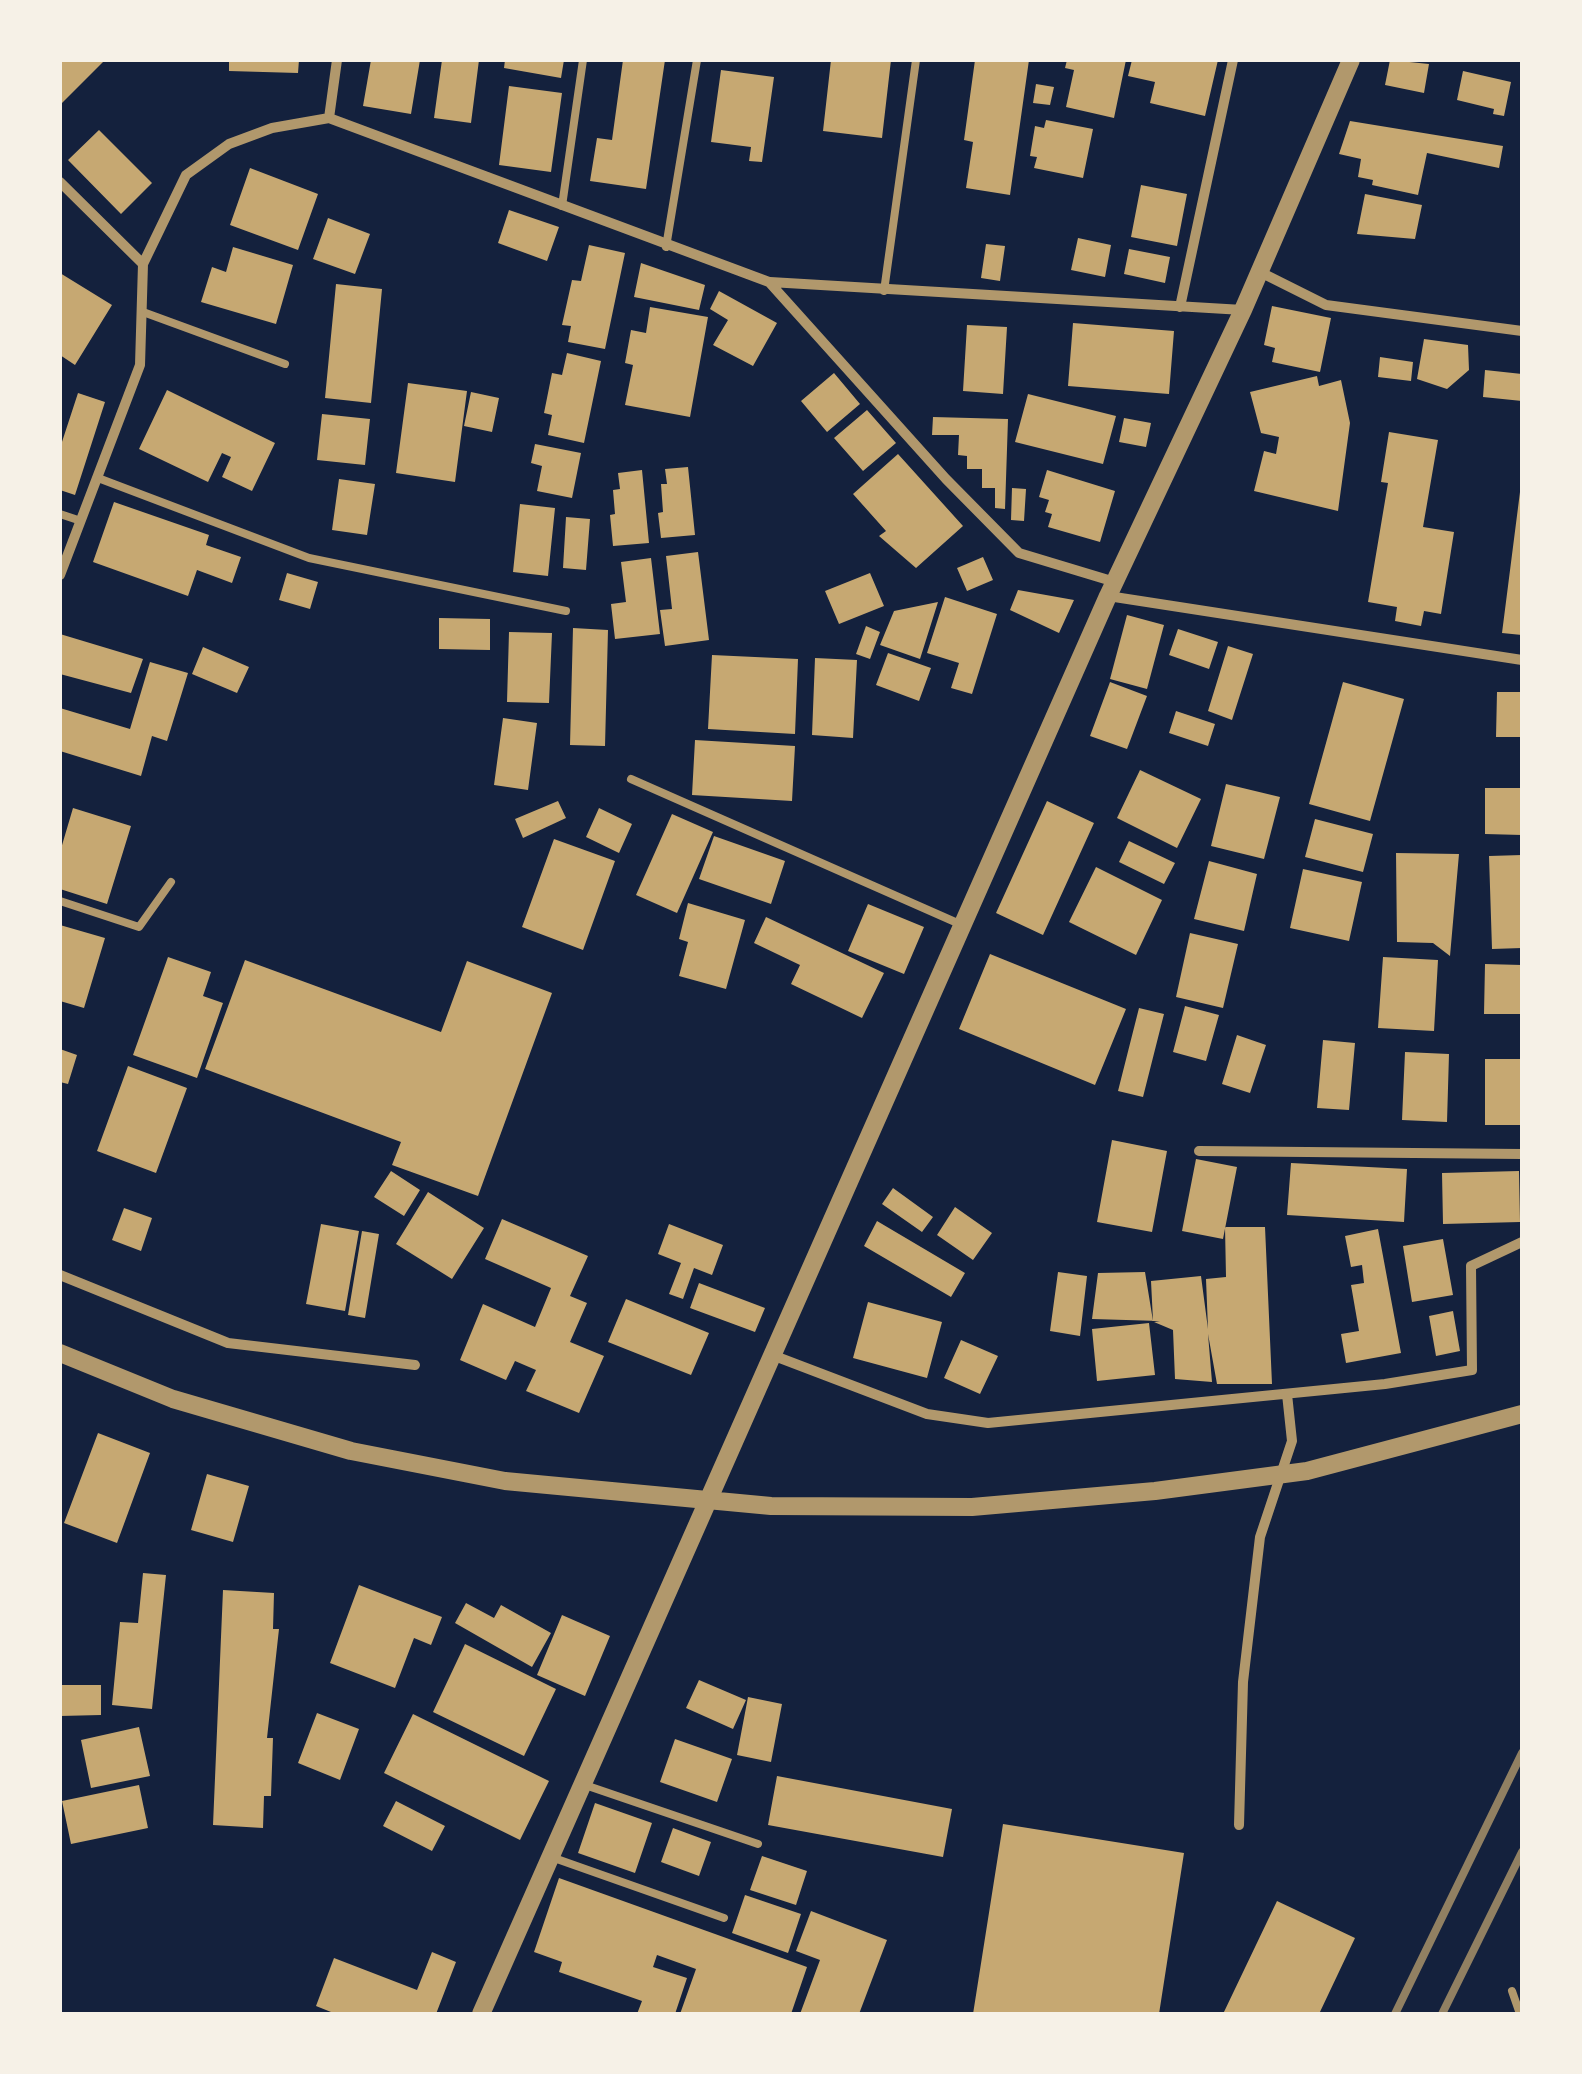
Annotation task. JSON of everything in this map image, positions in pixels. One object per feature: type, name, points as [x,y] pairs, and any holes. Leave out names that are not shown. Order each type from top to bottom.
[{"type":"street","points":[[329,118],[337,60]]},
{"type":"street","points":[[1180,307],[1233,60]]},
{"type":"street","points":[[481,2014],[554,1858],[962,925],[1112,589],[1243,310],[1351,60]]},
{"type":"street","points":[[60,575],[140,365],[143,264],[186,175],[229,144],[272,128],[329,118],[666,247],[769,282],[1243,310]]},
{"type":"street","points":[[60,182],[143,264]]},
{"type":"street","points":[[1260,272],[1326,304],[1522,330]]},
{"type":"street","points":[[769,282],[946,479],[1018,552],[1112,589],[1522,660]]},
{"type":"street","points":[[1199,1152],[1522,1154]]},
{"type":"street","points":[[772,1355],[927,1414],[988,1423],[1287,1394],[1472,1370],[1471,1266],[1522,1242]]},
{"type":"street","points":[[60,1275],[228,1344],[414,1365]]},
{"type":"street","points":[[60,1353],[174,1399],[351,1451],[505,1481],[771,1506],[972,1507],[1155,1491],[1307,1470],[1522,1414]]},
{"type":"street","points":[[1239,1825],[1243,1682],[1260,1537],[1292,1441],[1287,1394]]},
{"type":"lane","points":[[562,206],[583,60]]},
{"type":"lane","points":[[666,247],[697,60]]},
{"type":"lane","points":[[884,291],[916,60]]},
{"type":"lane","points":[[143,312],[285,364]]},
{"type":"lane","points":[[98,478],[309,558],[566,611]]},
{"type":"lane","points":[[60,514],[81,521]]},
{"type":"lane","points":[[631,778],[962,925]]},
{"type":"lane","points":[[60,901],[139,928],[170,882]]},
{"type":"lane","points":[[585,1785],[758,1844]]},
{"type":"lane","points":[[554,1858],[724,1918]]},
{"type":"lane","points":[[1512,1991],[1520,2014]]},
{"type":"building","points":[[60,60],[105,60],[60,105]]},
{"type":"building","points":[[229,60],[299,60],[298,73],[229,71]]},
{"type":"building","points":[[371,60],[420,60],[411,114],[363,106]]},
{"type":"building","points":[[442,60],[479,60],[471,123],[434,118]]},
{"type":"building","points":[[505,60],[564,60],[561,78],[504,68]]},
{"type":"building","points":[[623,60],[665,60],[646,189],[590,181],[597,138],[612,140]]},
{"type":"building","points":[[831,60],[891,60],[882,138],[823,131]]},
{"type":"building","points":[[975,60],[1029,60],[1010,195],[966,188],[973,142],[964,140]]},
{"type":"building","points":[[1067,60],[1126,60],[1114,118],[1066,107],[1074,70],[1065,68]]},
{"type":"building","points":[[1132,60],[1218,60],[1205,116],[1150,103],[1155,82],[1128,76]]},
{"type":"building","points":[[1390,60],[1429,64],[1424,93],[1385,85]]},
{"type":"building","points":[[721,70],[774,77],[762,162],[749,161],[751,147],[711,142]]},
{"type":"building","points":[[1463,71],[1511,82],[1504,116],[1493,114],[1494,109],[1457,100]]},
{"type":"building","points":[[1036,84],[1054,87],[1050,105],[1033,103]]},
{"type":"building","points":[[509,86],[562,93],[551,172],[499,165]]},
{"type":"building","points":[[1046,120],[1093,129],[1083,178],[1034,168],[1037,157],[1030,156],[1035,126],[1044,128]]},
{"type":"building","points":[[1350,121],[1503,146],[1499,168],[1427,153],[1418,195],[1372,185],[1373,180],[1358,177],[1361,159],[1339,154]]},
{"type":"building","points":[[99,130],[152,183],[121,214],[68,160]]},
{"type":"building","points":[[250,168],[318,194],[298,250],[230,225]]},
{"type":"building","points":[[1141,185],[1187,194],[1177,246],[1131,237]]},
{"type":"building","points":[[1365,194],[1422,205],[1415,239],[1357,234]]},
{"type":"building","points":[[509,210],[559,227],[547,261],[498,243]]},
{"type":"building","points":[[328,218],[370,234],[355,274],[313,259]]},
{"type":"building","points":[[1078,238],[1111,245],[1105,277],[1071,270]]},
{"type":"building","points":[[986,244],[1005,246],[1000,281],[981,278]]},
{"type":"building","points":[[589,245],[625,253],[605,349],[568,342],[571,326],[562,325],[572,280],[581,281]]},
{"type":"building","points":[[233,247],[293,265],[276,324],[201,302],[212,267],[226,272]]},
{"type":"building","points":[[1129,249],[1170,257],[1165,283],[1124,274]]},
{"type":"building","points":[[641,263],[705,285],[699,310],[634,297]]},
{"type":"building","points":[[60,273],[112,305],[75,365],[60,355]]},
{"type":"building","points":[[336,284],[382,289],[371,403],[325,398]]},
{"type":"building","points":[[719,291],[777,323],[753,366],[713,345],[728,320],[710,309]]},
{"type":"building","points":[[1272,306],[1331,318],[1320,372],[1272,362],[1275,348],[1264,345]]},
{"type":"building","points":[[650,307],[708,317],[690,417],[625,405],[633,365],[625,363],[631,330],[646,333]]},
{"type":"building","points":[[1073,323],[1174,331],[1169,394],[1068,386]]},
{"type":"building","points":[[967,325],[1007,327],[1003,394],[963,391]]},
{"type":"building","points":[[1424,339],[1468,345],[1469,370],[1447,389],[1417,379]]},
{"type":"building","points":[[567,353],[601,361],[584,443],[548,435],[552,415],[544,413],[552,373],[562,375]]},
{"type":"building","points":[[1380,357],[1413,362],[1411,381],[1378,377]]},
{"type":"building","points":[[1485,370],[1522,374],[1522,401],[1483,397]]},
{"type":"building","points":[[834,373],[860,404],[827,432],[801,401]]},
{"type":"building","points":[[1317,376],[1319,386],[1341,380],[1350,423],[1338,511],[1254,491],[1264,451],[1276,454],[1279,437],[1261,433],[1250,392]]},
{"type":"building","points":[[408,383],[467,391],[455,482],[396,473]]},
{"type":"building","points":[[167,390],[275,443],[252,491],[222,477],[231,457],[222,453],[208,482],[139,449]]},
{"type":"building","points":[[471,392],[499,398],[492,432],[464,426]]},
{"type":"building","points":[[78,393],[105,402],[75,495],[60,490],[60,448]]},
{"type":"building","points":[[1028,394],[1116,416],[1103,464],[1015,442]]},
{"type":"building","points":[[867,410],[896,443],[863,471],[834,438]]},
{"type":"building","points":[[322,414],[370,419],[365,465],[317,460]]},
{"type":"building","points":[[933,417],[1008,419],[1005,509],[995,508],[995,488],[982,488],[982,469],[967,469],[967,456],[958,455],[959,435],[932,435]]},
{"type":"building","points":[[1124,418],[1151,423],[1146,447],[1119,442]]},
{"type":"building","points":[[1389,432],[1438,440],[1423,527],[1454,532],[1441,614],[1424,611],[1421,626],[1395,621],[1397,607],[1368,602],[1388,483],[1381,482]]},
{"type":"building","points":[[535,444],[581,453],[572,498],[537,491],[542,466],[531,463]]},
{"type":"building","points":[[898,454],[963,526],[916,568],[879,536],[886,531],[853,494]]},
{"type":"building","points":[[688,467],[695,535],[661,538],[658,513],[663,512],[661,484],[667,484],[665,469]]},
{"type":"building","points":[[642,470],[649,543],[613,546],[610,515],[615,514],[613,490],[620,489],[618,473]]},
{"type":"building","points":[[1047,470],[1115,491],[1100,542],[1048,527],[1052,514],[1045,512],[1049,500],[1039,497]]},
{"type":"building","points":[[339,479],[375,484],[367,535],[332,530]]},
{"type":"building","points":[[1012,488],[1026,489],[1024,521],[1011,520]]},
{"type":"building","points":[[1522,492],[1522,635],[1502,633]]},
{"type":"building","points":[[114,502],[209,535],[206,545],[241,557],[232,583],[197,570],[188,596],[93,562]]},
{"type":"building","points":[[520,504],[555,508],[548,576],[513,572]]},
{"type":"building","points":[[566,517],[590,519],[586,570],[563,568]]},
{"type":"building","points":[[698,552],[709,640],[665,646],[660,610],[672,609],[666,556]]},
{"type":"building","points":[[983,557],[993,580],[967,591],[957,568]]},
{"type":"building","points":[[651,558],[660,634],[615,639],[611,604],[626,602],[621,562]]},
{"type":"building","points":[[287,573],[318,582],[310,609],[279,600]]},
{"type":"building","points":[[870,573],[884,606],[839,624],[825,591]]},
{"type":"building","points":[[1018,590],[1074,600],[1059,633],[1010,610]]},
{"type":"building","points":[[945,597],[997,614],[972,694],[951,688],[959,663],[927,653]]},
{"type":"building","points":[[938,602],[920,659],[880,645],[894,611]]},
{"type":"building","points":[[1127,615],[1164,625],[1147,689],[1110,679]]},
{"type":"building","points":[[439,618],[490,619],[490,650],[439,649]]},
{"type":"building","points":[[866,626],[880,632],[870,659],[856,654]]},
{"type":"building","points":[[573,628],[608,630],[605,746],[570,745]]},
{"type":"building","points":[[1178,629],[1218,642],[1209,669],[1169,655]]},
{"type":"building","points":[[509,632],[552,633],[549,703],[507,702]]},
{"type":"building","points":[[60,634],[143,659],[131,693],[60,674]]},
{"type":"building","points":[[1228,646],[1253,654],[1232,720],[1208,711]]},
{"type":"building","points":[[203,647],[249,667],[237,693],[192,674]]},
{"type":"building","points":[[888,653],[931,668],[919,701],[876,685]]},
{"type":"building","points":[[712,655],[798,659],[795,734],[708,729]]},
{"type":"building","points":[[815,658],[857,660],[853,738],[812,735]]},
{"type":"building","points":[[150,662],[188,673],[167,741],[152,736],[141,776],[60,751],[60,708],[130,729]]},
{"type":"building","points":[[1110,682],[1147,696],[1127,749],[1090,736]]},
{"type":"building","points":[[1343,682],[1404,699],[1370,821],[1309,804]]},
{"type":"building","points":[[1497,692],[1522,692],[1522,737],[1496,737]]},
{"type":"building","points":[[1176,711],[1215,724],[1208,746],[1169,733]]},
{"type":"building","points":[[503,718],[537,723],[528,790],[494,785]]},
{"type":"building","points":[[695,740],[795,746],[792,801],[692,795]]},
{"type":"building","points":[[1140,770],[1201,799],[1177,848],[1117,818]]},
{"type":"building","points":[[1226,784],[1280,797],[1264,859],[1211,846]]},
{"type":"building","points":[[1485,788],[1522,788],[1522,835],[1485,834]]},
{"type":"building","points":[[558,801],[566,818],[523,838],[515,819]]},
{"type":"building","points":[[1047,801],[1094,823],[1043,935],[996,913]]},
{"type":"building","points":[[73,808],[131,826],[107,904],[60,889],[60,852]]},
{"type":"building","points":[[599,808],[632,824],[619,853],[586,837]]},
{"type":"building","points":[[672,814],[713,832],[677,913],[636,895]]},
{"type":"building","points":[[1315,819],[1373,834],[1363,872],[1305,857]]},
{"type":"building","points":[[714,836],[785,861],[771,904],[699,879]]},
{"type":"building","points":[[554,839],[615,861],[583,950],[522,927]]},
{"type":"building","points":[[1129,841],[1175,863],[1164,884],[1119,862]]},
{"type":"building","points":[[1396,853],[1459,854],[1450,956],[1433,943],[1397,942]]},
{"type":"building","points":[[1522,855],[1522,948],[1492,949],[1489,856]]},
{"type":"building","points":[[1209,861],[1257,874],[1244,931],[1194,919]]},
{"type":"building","points":[[1096,867],[1162,900],[1136,955],[1069,922]]},
{"type":"building","points":[[1303,869],[1362,882],[1349,941],[1290,928]]},
{"type":"building","points":[[688,903],[745,920],[726,989],[679,976],[688,942],[679,939]]},
{"type":"building","points":[[868,904],[924,927],[904,974],[848,951]]},
{"type":"building","points":[[766,917],[884,973],[862,1018],[791,984],[800,965],[754,943]]},
{"type":"building","points":[[60,925],[105,938],[84,1008],[60,1001]]},
{"type":"building","points":[[1190,933],[1238,944],[1223,1008],[1176,997]]},
{"type":"building","points":[[990,954],[1126,1009],[1095,1085],[959,1029]]},
{"type":"building","points":[[168,957],[211,972],[203,996],[223,1003],[197,1078],[133,1055]]},
{"type":"building","points":[[1383,957],[1438,960],[1434,1031],[1378,1028]]},
{"type":"building","points":[[245,960],[441,1032],[467,961],[552,993],[478,1196],[392,1165],[401,1142],[205,1069]]},
{"type":"building","points":[[1485,964],[1522,965],[1522,1014],[1484,1014]]},
{"type":"building","points":[[1185,1006],[1219,1015],[1206,1061],[1173,1052]]},
{"type":"building","points":[[1139,1008],[1164,1014],[1143,1097],[1118,1091]]},
{"type":"building","points":[[1237,1035],[1266,1045],[1250,1093],[1222,1084]]},
{"type":"building","points":[[1323,1040],[1355,1043],[1349,1110],[1317,1108]]},
{"type":"building","points":[[60,1049],[77,1055],[68,1084],[60,1082]]},
{"type":"building","points":[[1405,1052],[1449,1054],[1447,1122],[1402,1120]]},
{"type":"building","points":[[1485,1059],[1522,1059],[1522,1125],[1485,1125]]},
{"type":"building","points":[[128,1066],[187,1088],[156,1173],[97,1151]]},
{"type":"building","points":[[1112,1140],[1167,1151],[1152,1232],[1097,1222]]},
{"type":"building","points":[[1196,1159],[1237,1167],[1223,1239],[1182,1231]]},
{"type":"building","points":[[1291,1163],[1407,1169],[1404,1222],[1287,1215]]},
{"type":"building","points":[[391,1171],[420,1190],[404,1216],[374,1197]]},
{"type":"building","points":[[1519,1171],[1520,1222],[1443,1224],[1442,1173]]},
{"type":"building","points":[[893,1188],[933,1217],[922,1232],[882,1204]]},
{"type":"building","points":[[428,1192],[484,1228],[452,1279],[396,1244]]},
{"type":"building","points":[[955,1207],[992,1233],[973,1260],[937,1235]]},
{"type":"building","points":[[124,1208],[152,1218],[141,1251],[112,1240]]},
{"type":"building","points":[[502,1219],[588,1256],[570,1296],[587,1303],[570,1342],[604,1356],[579,1413],[526,1391],[536,1370],[515,1361],[506,1380],[460,1360],[483,1304],[535,1327],[551,1288],[485,1259]]},
{"type":"building","points":[[877,1221],[965,1273],[951,1297],[864,1246]]},
{"type":"building","points":[[321,1224],[359,1231],[345,1311],[306,1304]]},
{"type":"building","points":[[669,1224],[723,1245],[712,1275],[694,1268],[683,1299],[669,1294],[681,1263],[658,1254]]},
{"type":"building","points":[[1225,1227],[1265,1227],[1272,1384],[1217,1384],[1208,1334],[1212,1382],[1175,1379],[1173,1330],[1153,1321],[1151,1281],[1201,1276],[1208,1329],[1206,1279],[1226,1277]]},
{"type":"building","points":[[1378,1229],[1401,1353],[1346,1363],[1341,1334],[1359,1331],[1351,1285],[1364,1283],[1362,1265],[1351,1267],[1345,1236]]},
{"type":"building","points":[[362,1231],[379,1234],[365,1318],[348,1315]]},
{"type":"building","points":[[1443,1239],[1453,1295],[1412,1302],[1403,1246]]},
{"type":"building","points":[[1058,1272],[1087,1276],[1080,1336],[1050,1331]]},
{"type":"building","points":[[1145,1272],[1153,1321],[1092,1319],[1098,1273]]},
{"type":"building","points":[[699,1283],[765,1308],[755,1332],[690,1308]]},
{"type":"building","points":[[626,1299],[709,1333],[691,1375],[608,1342]]},
{"type":"building","points":[[868,1302],[942,1322],[927,1378],[853,1358]]},
{"type":"building","points":[[1453,1311],[1460,1351],[1436,1356],[1429,1316]]},
{"type":"building","points":[[1149,1323],[1155,1375],[1097,1381],[1092,1329]]},
{"type":"building","points":[[961,1340],[998,1356],[980,1394],[944,1378]]},
{"type":"building","points":[[98,1433],[150,1453],[117,1543],[64,1523]]},
{"type":"building","points":[[207,1474],[249,1486],[233,1542],[191,1530]]},
{"type":"building","points":[[143,1573],[166,1575],[152,1709],[112,1705],[120,1622],[138,1623]]},
{"type":"building","points":[[359,1585],[442,1617],[431,1645],[414,1638],[395,1688],[330,1663]]},
{"type":"building","points":[[223,1590],[274,1593],[273,1629],[279,1629],[267,1738],[273,1738],[271,1796],[264,1796],[263,1828],[213,1825]]},
{"type":"building","points":[[466,1603],[494,1618],[501,1605],[551,1633],[532,1667],[455,1623]]},
{"type":"building","points":[[562,1615],[610,1636],[585,1696],[537,1675]]},
{"type":"building","points":[[465,1644],[556,1689],[524,1756],[433,1712]]},
{"type":"building","points":[[699,1680],[746,1700],[733,1729],[686,1708]]},
{"type":"building","points":[[60,1685],[101,1685],[101,1715],[60,1716]]},
{"type":"building","points":[[748,1697],[782,1704],[771,1762],[737,1755]]},
{"type":"building","points":[[317,1713],[359,1729],[340,1780],[298,1763]]},
{"type":"building","points":[[413,1714],[549,1781],[520,1840],[384,1773]]},
{"type":"building","points":[[139,1727],[150,1776],[91,1788],[81,1740]]},
{"type":"building","points":[[675,1739],[732,1759],[717,1802],[660,1782]]},
{"type":"building","points":[[777,1776],[952,1809],[943,1857],[768,1825]]},
{"type":"building","points":[[139,1785],[148,1828],[71,1844],[62,1801]]},
{"type":"building","points":[[396,1801],[445,1826],[432,1851],[383,1826]]},
{"type":"building","points":[[595,1803],[652,1823],[635,1873],[578,1853]]},
{"type":"building","points":[[1003,1824],[1184,1853],[1159,2014],[973,2014]]},
{"type":"building","points":[[673,1828],[711,1842],[699,1876],[661,1862]]},
{"type":"building","points":[[762,1856],[807,1871],[796,1905],[750,1890]]},
{"type":"building","points":[[559,1878],[807,1967],[791,2014],[680,2014],[696,1969],[657,1955],[653,1967],[687,1978],[675,2014],[637,2014],[642,2001],[559,1972],[562,1962],[534,1952]]},
{"type":"building","points":[[745,1895],[801,1914],[788,1953],[732,1933]]},
{"type":"building","points":[[1277,1901],[1355,1938],[1319,2014],[1223,2014]]},
{"type":"building","points":[[811,1911],[887,1940],[859,2014],[800,2014],[820,1960],[796,1951]]},
{"type":"building","points":[[432,1952],[456,1962],[436,2014],[336,2014],[316,2006],[334,1958],[417,1990]]},
{"type":"railway","points":[[1395,2014],[1522,1753]]},
{"type":"railway","points":[[1442,2014],[1522,1852]]}]
